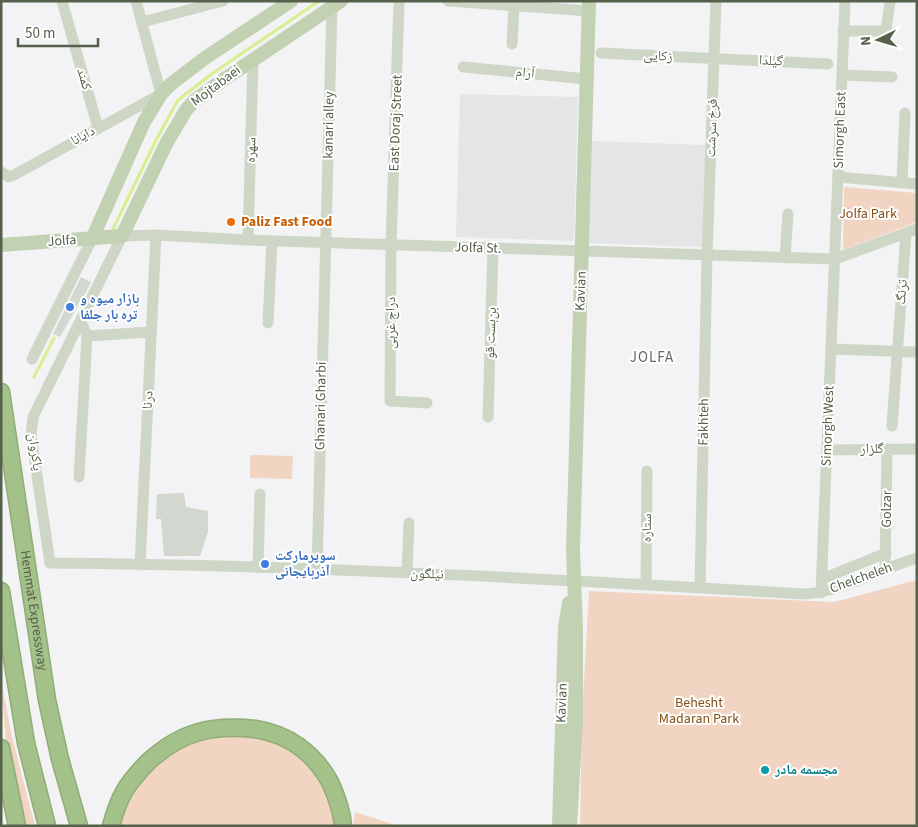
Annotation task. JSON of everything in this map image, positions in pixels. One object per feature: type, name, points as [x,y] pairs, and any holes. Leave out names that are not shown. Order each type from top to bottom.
[{"type":"highway","name":"Hemmat Expressway","points":[[1,392],[47,700],[60,759],[79,826]]},
{"type":"highway","name":"Hemmat Expressway","points":[[1,591],[26,743],[48,826]]},
{"type":"highway","points":[[111,826],[122,793],[133,777],[161,750],[187,735],[207,729],[232,727],[270,732],[304,749],[322,767],[339,804],[343,826]]},
{"type":"highway","points":[[1,748],[17,826]]},
{"type":"main road","name":"Mojtabaei","points":[[92,239],[144,122],[161,94],[205,58],[291,1]]},
{"type":"main road","name":"Mojtabaei","points":[[122,236],[166,144],[186,110],[195,100],[336,4]]},
{"type":"main road","name":"Kavian","points":[[570,826],[576,720],[576,629],[573,550],[589,6]]},
{"type":"main road","name":"Jolfa","points":[[1,245],[122,236]]},
{"type":"main road","name":"Kavian","points":[[559,826],[565,627],[574,580]]},
{"type":"street","name":"کمند","points":[[62,1],[98,128]]},
{"type":"street","points":[[136,1],[161,94]]},
{"type":"street","points":[[142,22],[223,1]]},
{"type":"street","name":"East Doraj Street","points":[[391,245],[399,1]]},
{"type":"street","points":[[448,1],[514,6],[589,6]]},
{"type":"street","name":"فرخ سرشت","points":[[708,255],[716,1]]},
{"type":"street","name":"Simorgh East","points":[[835,259],[844,1]]},
{"type":"street","points":[[843,31],[886,31],[890,1]]},
{"type":"street","name":"kanari alley","points":[[326,243],[336,4]]},
{"type":"street","points":[[512,44],[514,6]]},
{"type":"street","name":"زکایی","points":[[601,53],[714,58]]},
{"type":"street","name":"گیلدا","points":[[714,58],[828,64]]},
{"type":"street","name":"سهره","points":[[248,240],[253,59]]},
{"type":"street","name":"آرام","points":[[464,67],[587,80]]},
{"type":"street","points":[[842,75],[892,77]]},
{"type":"street","name":"دایانا","points":[[3,174],[9,177],[14,175],[161,94]]},
{"type":"street","points":[[902,183],[905,113]]},
{"type":"street","points":[[838,177],[917,184]]},
{"type":"street","points":[[785,258],[788,214]]},
{"type":"street","points":[[835,259],[911,231]]},
{"type":"street","name":"ترنگ","points":[[898,351],[911,231]]},
{"type":"street","name":"Jolfa St.","points":[[122,236],[835,259]]},
{"type":"street","name":"پاکروان","points":[[50,563],[31,424],[122,236]]},
{"type":"street","name":"درنا","points":[[140,565],[156,236]]},
{"type":"street","points":[[32,359],[92,239]]},
{"type":"street","points":[[268,323],[272,241]]},
{"type":"street","name":"Ghanari Gharbi","points":[[317,570],[326,243]]},
{"type":"street","name":"دراج غربی","points":[[391,245],[390,401],[427,403]]},
{"type":"street","name":"بن‌بست قو","points":[[488,417],[493,248]]},
{"type":"street","name":"Fakhteh","points":[[700,588],[708,255]]},
{"type":"street","name":"Simorgh West","points":[[821,593],[835,259]]},
{"type":"street","points":[[79,477],[87,336],[81,321]]},
{"type":"street","points":[[87,336],[151,332]]},
{"type":"street","points":[[831,349],[917,352]]},
{"type":"street","points":[[892,426],[898,351]]},
{"type":"street","name":"Golzar","points":[[886,569],[887,449]]},
{"type":"street","name":"گلزار","points":[[827,450],[917,449]]},
{"type":"street","name":"ستاره","points":[[646,585],[647,471]]},
{"type":"street","points":[[258,568],[260,494]]},
{"type":"street","points":[[407,573],[409,523]]},
{"type":"street","points":[[822,580],[886,553]]},
{"type":"street","name":"Chelcheleh","points":[[804,594],[821,593],[917,558]]},
{"type":"street","name":"نیلگون","points":[[50,563],[407,573],[574,580],[804,594]]},
{"type":"shaded area","points":[[460,94],[578,97],[574,241],[456,237]]},
{"type":"shaded area","points":[[591,141],[706,145],[702,247],[587,243]]},
{"type":"green space","name":"Jolfa Park","points":[[844,187],[917,193],[917,222],[843,250]]},
{"type":"green space","points":[[250,455],[293,456],[292,479],[250,478]]},
{"type":"green space","name":"Behesht Madaran Park","points":[[917,580],[917,826],[580,826],[582,718],[589,591],[834,602]]},
{"type":"green space","points":[[1,680],[12,737],[35,826],[25,826],[6,744]]},
{"type":"green space","points":[[236,731],[284,742],[314,766],[331,801],[336,826],[115,826],[134,784],[183,742]]},
{"type":"green space","points":[[355,812],[398,826],[353,826]]},
{"type":"building","name":"بازار میوه و تره بار جلفا","points":[[81,277],[91,282],[60,337],[53,334]]},
{"type":"building","points":[[184,493],[186,507],[208,511],[208,532],[200,556],[164,556],[161,519],[156,519],[157,494]]},
{"type":"waterway","points":[[113,229],[155,142],[178,100],[213,73],[319,1]]},
{"type":"waterway","points":[[34,377],[54,338]]},
{"type":"place","name":"Paliz Fast Food","points":[[231,222]]},
{"type":"place","name":"بازار میوه و تره بار جلفا","points":[[70,307]]},
{"type":"place","name":"سوپرمارکت آذربایجانی","points":[[265,564]]},
{"type":"place","name":"مجسمه مادر","points":[[765,770]]},
{"type":"district","name":"JOLFA","points":[[652,357]]}]
